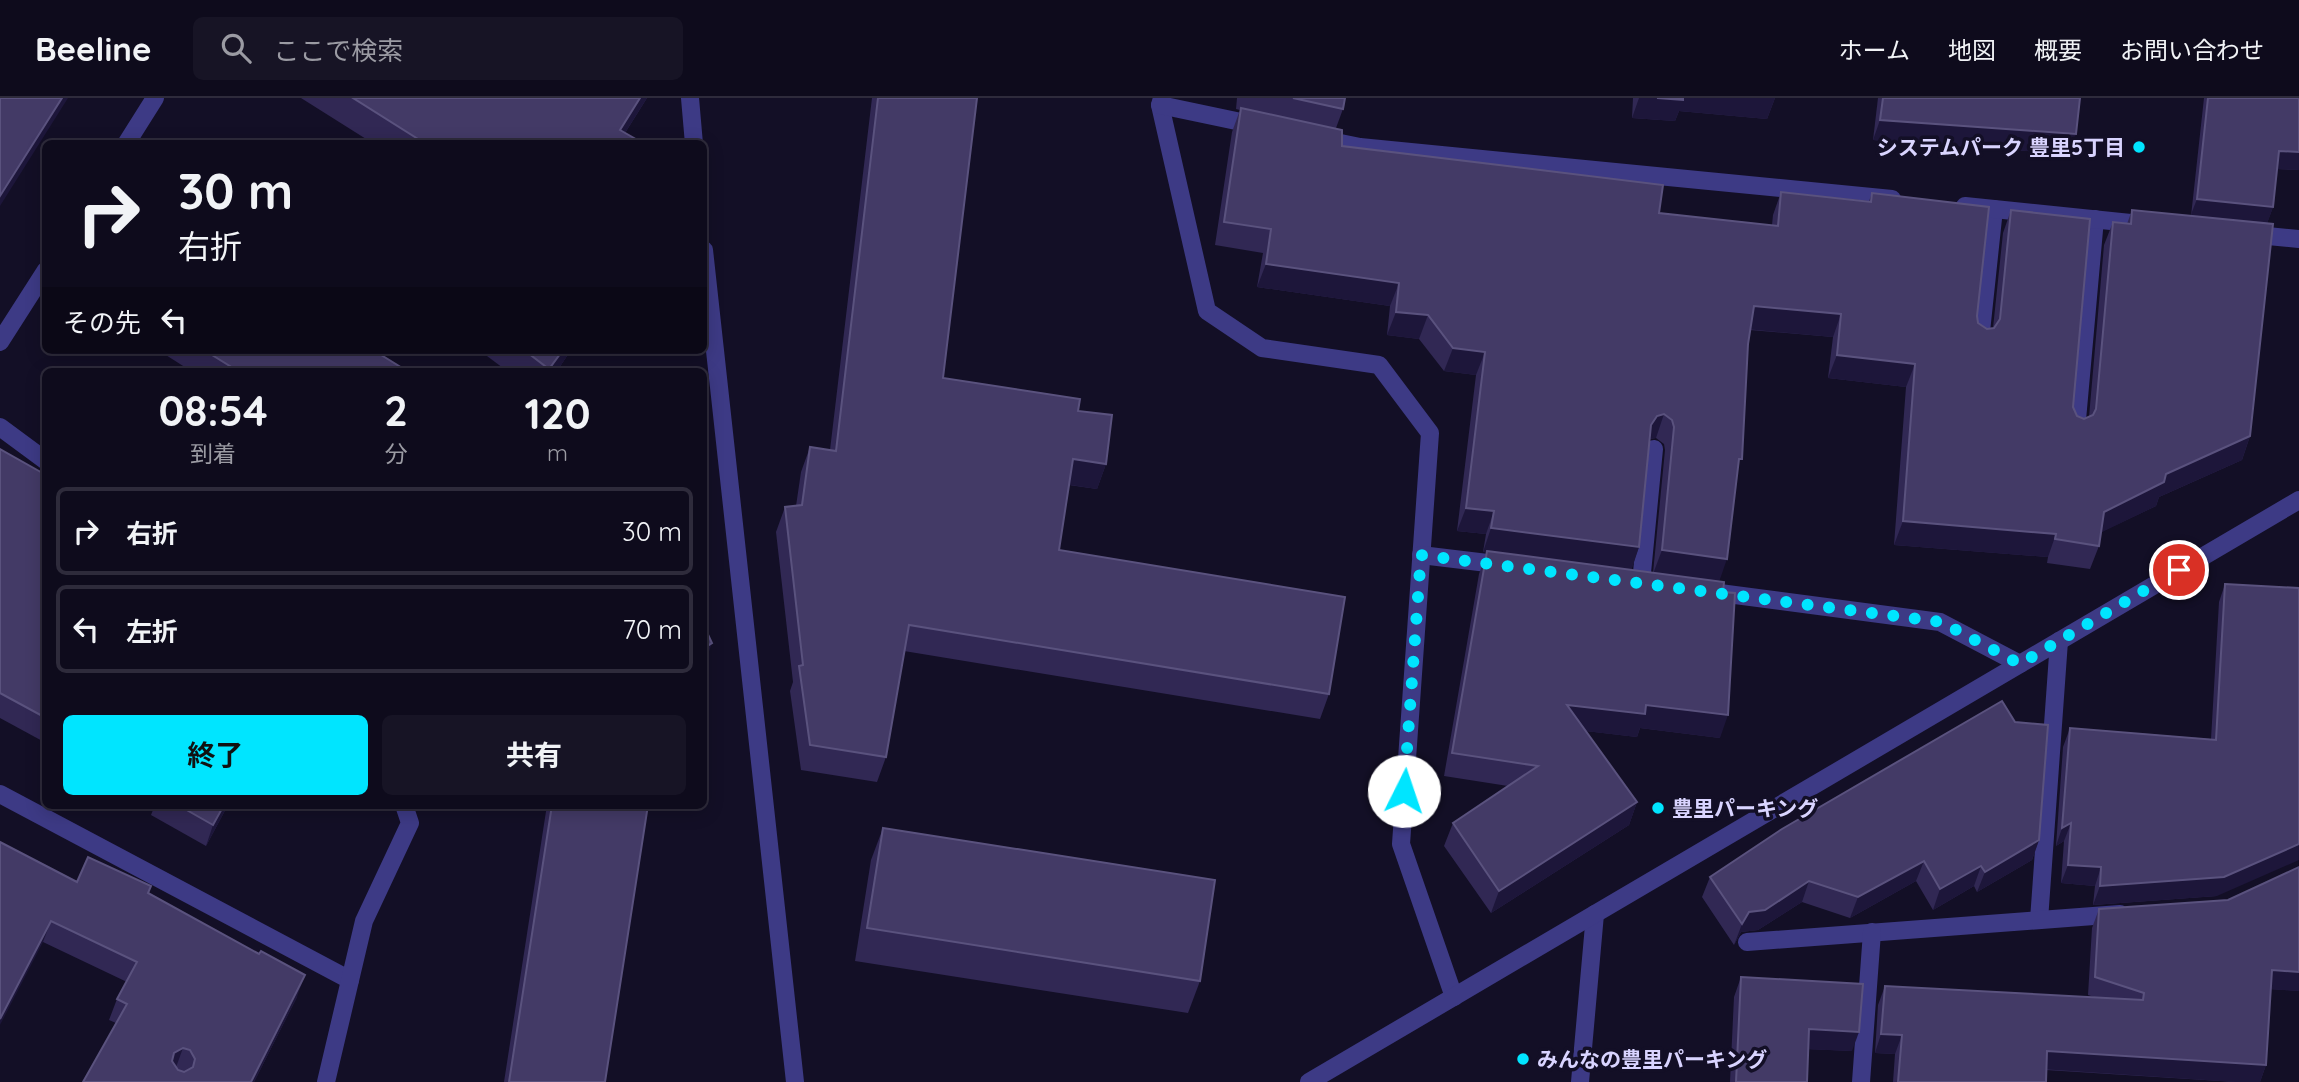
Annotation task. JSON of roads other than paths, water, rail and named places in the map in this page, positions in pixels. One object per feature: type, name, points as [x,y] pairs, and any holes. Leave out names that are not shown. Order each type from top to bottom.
[{"type":"street","points":[[129,140],[155,98]]},
{"type":"street","points":[[690,98],[694,140]]},
{"type":"street","points":[[1283,131],[1161,102],[1207,311],[1262,348],[1378,365],[1430,433],[1401,844],[1454,997]]},
{"type":"street","points":[[1309,136],[1360,147],[1914,201]]},
{"type":"street","points":[[1941,204],[2163,226]]},
{"type":"street","points":[[1980,341],[1994,209]]},
{"type":"street","points":[[2076,431],[2095,219]]},
{"type":"street","points":[[2231,232],[2299,239]]},
{"type":"street","points":[[0,342],[42,276]]},
{"type":"street","points":[[707,277],[795,1082]]},
{"type":"street","points":[[0,427],[42,458]]},
{"type":"street","points":[[1641,583],[1654,449]]},
{"type":"street","points":[[1308,1082],[2299,500]]},
{"type":"street","points":[[1421,555],[1524,568]]},
{"type":"street","points":[[1695,590],[1941,622],[2020,664]]},
{"type":"street","points":[[2039,920],[2059,641]]},
{"type":"street","points":[[0,794],[350,980]]},
{"type":"street","points":[[326,1082],[364,921],[410,823],[405,809]]},
{"type":"street","points":[[1747,942],[2138,913]]},
{"type":"street","points":[[1580,1082],[1595,914]]},
{"type":"street","points":[[1861,1082],[1872,932]]},
{"type":"place","name":"システムパーク 豊里5丁目","points":[[2139,147]]},
{"type":"place","name":"豊里パーキング","points":[[1658,808]]},
{"type":"place","name":"みんなの豊里パーキング","points":[[1523,1059]]}]
